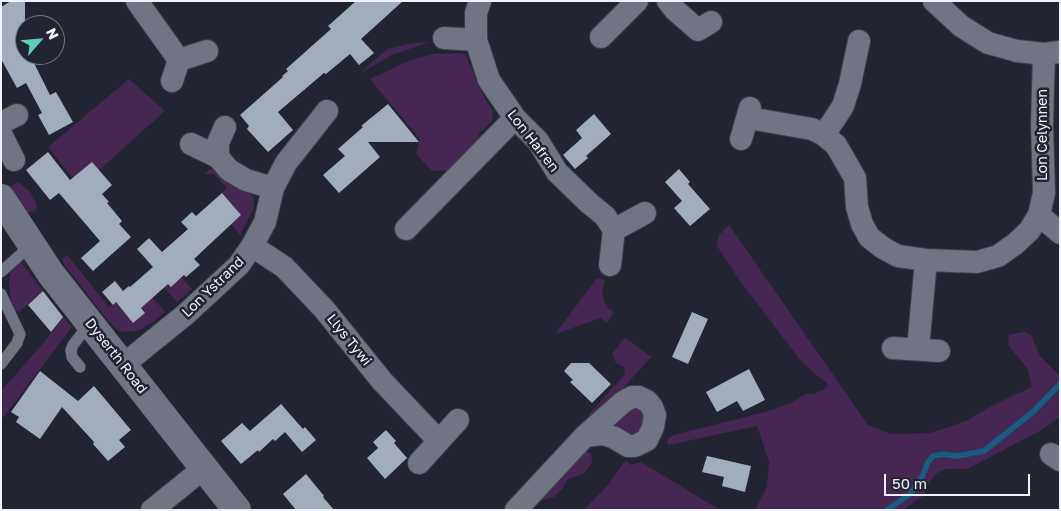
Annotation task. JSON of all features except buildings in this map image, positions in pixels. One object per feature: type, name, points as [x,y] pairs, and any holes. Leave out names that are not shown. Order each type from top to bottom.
[{"type":"main road","name":"Dyserth Road","points":[[1,198],[51,274],[237,510]]},
{"type":"street","points":[[137,1],[179,60]]},
{"type":"street","name":"Lon Hafren","points":[[480,1],[476,13],[476,40],[489,80],[515,118],[538,141],[557,172],[605,216],[614,230]]},
{"type":"street","points":[[601,37],[637,1]]},
{"type":"street","points":[[668,1],[675,10],[698,30],[712,22]]},
{"type":"street","points":[[940,3],[961,26],[988,42],[1017,51],[1052,53]]},
{"type":"street","points":[[824,135],[843,106],[850,84],[860,37]]},
{"type":"street","points":[[444,38],[476,40]]},
{"type":"street","points":[[179,60],[206,52]]},
{"type":"street","name":"Lon Celynnen","points":[[741,139],[750,113],[812,129],[824,135],[836,145],[855,178],[857,207],[862,224],[869,237],[898,256],[926,260],[977,262],[998,256],[1016,244],[1029,231],[1039,215],[1044,193],[1042,124],[1052,53]]},
{"type":"street","points":[[172,81],[179,60]]},
{"type":"street","name":"Lon Ystrand","points":[[123,365],[186,314],[239,265],[265,222],[273,188],[286,163],[327,111]]},
{"type":"street","points":[[406,229],[515,118]]},
{"type":"street","points":[[218,157],[218,143],[225,127]]},
{"type":"street","points":[[1,134],[14,160]]},
{"type":"street","points":[[191,144],[218,157],[229,170],[246,180],[273,188]]},
{"type":"street","points":[[610,265],[614,230],[645,213]]},
{"type":"street","points":[[1039,215],[1060,233]]},
{"type":"street","name":"Llys Tywi","points":[[252,246],[284,267],[318,302],[382,381],[440,441]]},
{"type":"street","points":[[893,348],[928,350],[926,260]]},
{"type":"street","points":[[419,463],[458,420]]},
{"type":"street","points":[[516,510],[585,436]]},
{"type":"street","points":[[152,510],[204,468]]},
{"type":"lane","points":[[1,272],[31,245]]},
{"type":"lane","points":[[1,294],[20,334],[17,343],[1,364]]},
{"type":"lane","points":[[80,367],[72,357],[71,350],[90,324]]},
{"type":"shaded area","points":[[429,42],[392,55],[360,73],[387,49],[413,43]]},
{"type":"shaded area","points":[[433,54],[465,54],[484,97],[492,110],[493,117],[491,122],[478,134],[482,141],[449,170],[432,171],[416,154],[420,139],[370,79],[413,59]]},
{"type":"shaded area","points":[[129,79],[165,111],[99,170],[73,178],[48,147]]},
{"type":"shaded area","points":[[212,168],[221,176],[248,191],[254,199],[254,208],[240,235],[231,224],[241,215],[222,193],[227,188],[214,174],[204,174]]},
{"type":"shaded area","points":[[19,182],[30,192],[35,201],[37,208],[34,212],[26,212],[13,191],[11,186]]},
{"type":"shaded area","points":[[729,225],[868,425],[891,434],[931,433],[966,421],[993,405],[1032,387],[1028,369],[1008,345],[1009,335],[1024,332],[1031,335],[1040,356],[1060,376],[1060,417],[1042,430],[967,469],[945,469],[937,473],[929,483],[924,495],[903,510],[755,510],[767,487],[769,461],[757,426],[668,445],[667,440],[673,435],[766,412],[792,402],[808,393],[813,394],[823,390],[828,385],[801,361],[740,281],[717,246],[718,236]]},
{"type":"shaded area","points":[[67,255],[109,307],[116,302],[133,323],[145,313],[141,308],[153,298],[165,312],[153,322],[137,331],[124,332],[118,330],[109,322],[63,263],[62,259]]},
{"type":"shaded area","points":[[21,262],[43,291],[19,312],[12,309],[9,284],[10,270]]},
{"type":"shaded area","points":[[182,278],[192,289],[177,302],[162,285],[166,282],[171,287]]},
{"type":"shaded area","points":[[597,278],[605,280],[602,294],[608,308],[614,312],[607,323],[601,318],[555,334]]},
{"type":"shaded area","points":[[63,317],[72,327],[1,420],[1,391],[45,341]]},
{"type":"shaded area","points":[[625,337],[651,357],[602,412],[590,420],[588,417],[590,413],[625,374],[624,367],[616,363],[612,354]]},
{"type":"shaded area","points":[[632,406],[641,408],[645,419],[643,429],[631,437],[611,427]]},
{"type":"shaded area","points":[[583,447],[591,454],[592,463],[584,473],[567,480],[563,488],[554,497],[543,500],[536,495]]},
{"type":"shaded area","points":[[626,460],[630,465],[641,462],[720,510],[584,510],[607,486]]},
{"type":"waterway","points":[[887,510],[910,494],[933,456],[944,454],[957,456],[984,451],[1034,411],[1060,384]]}]
